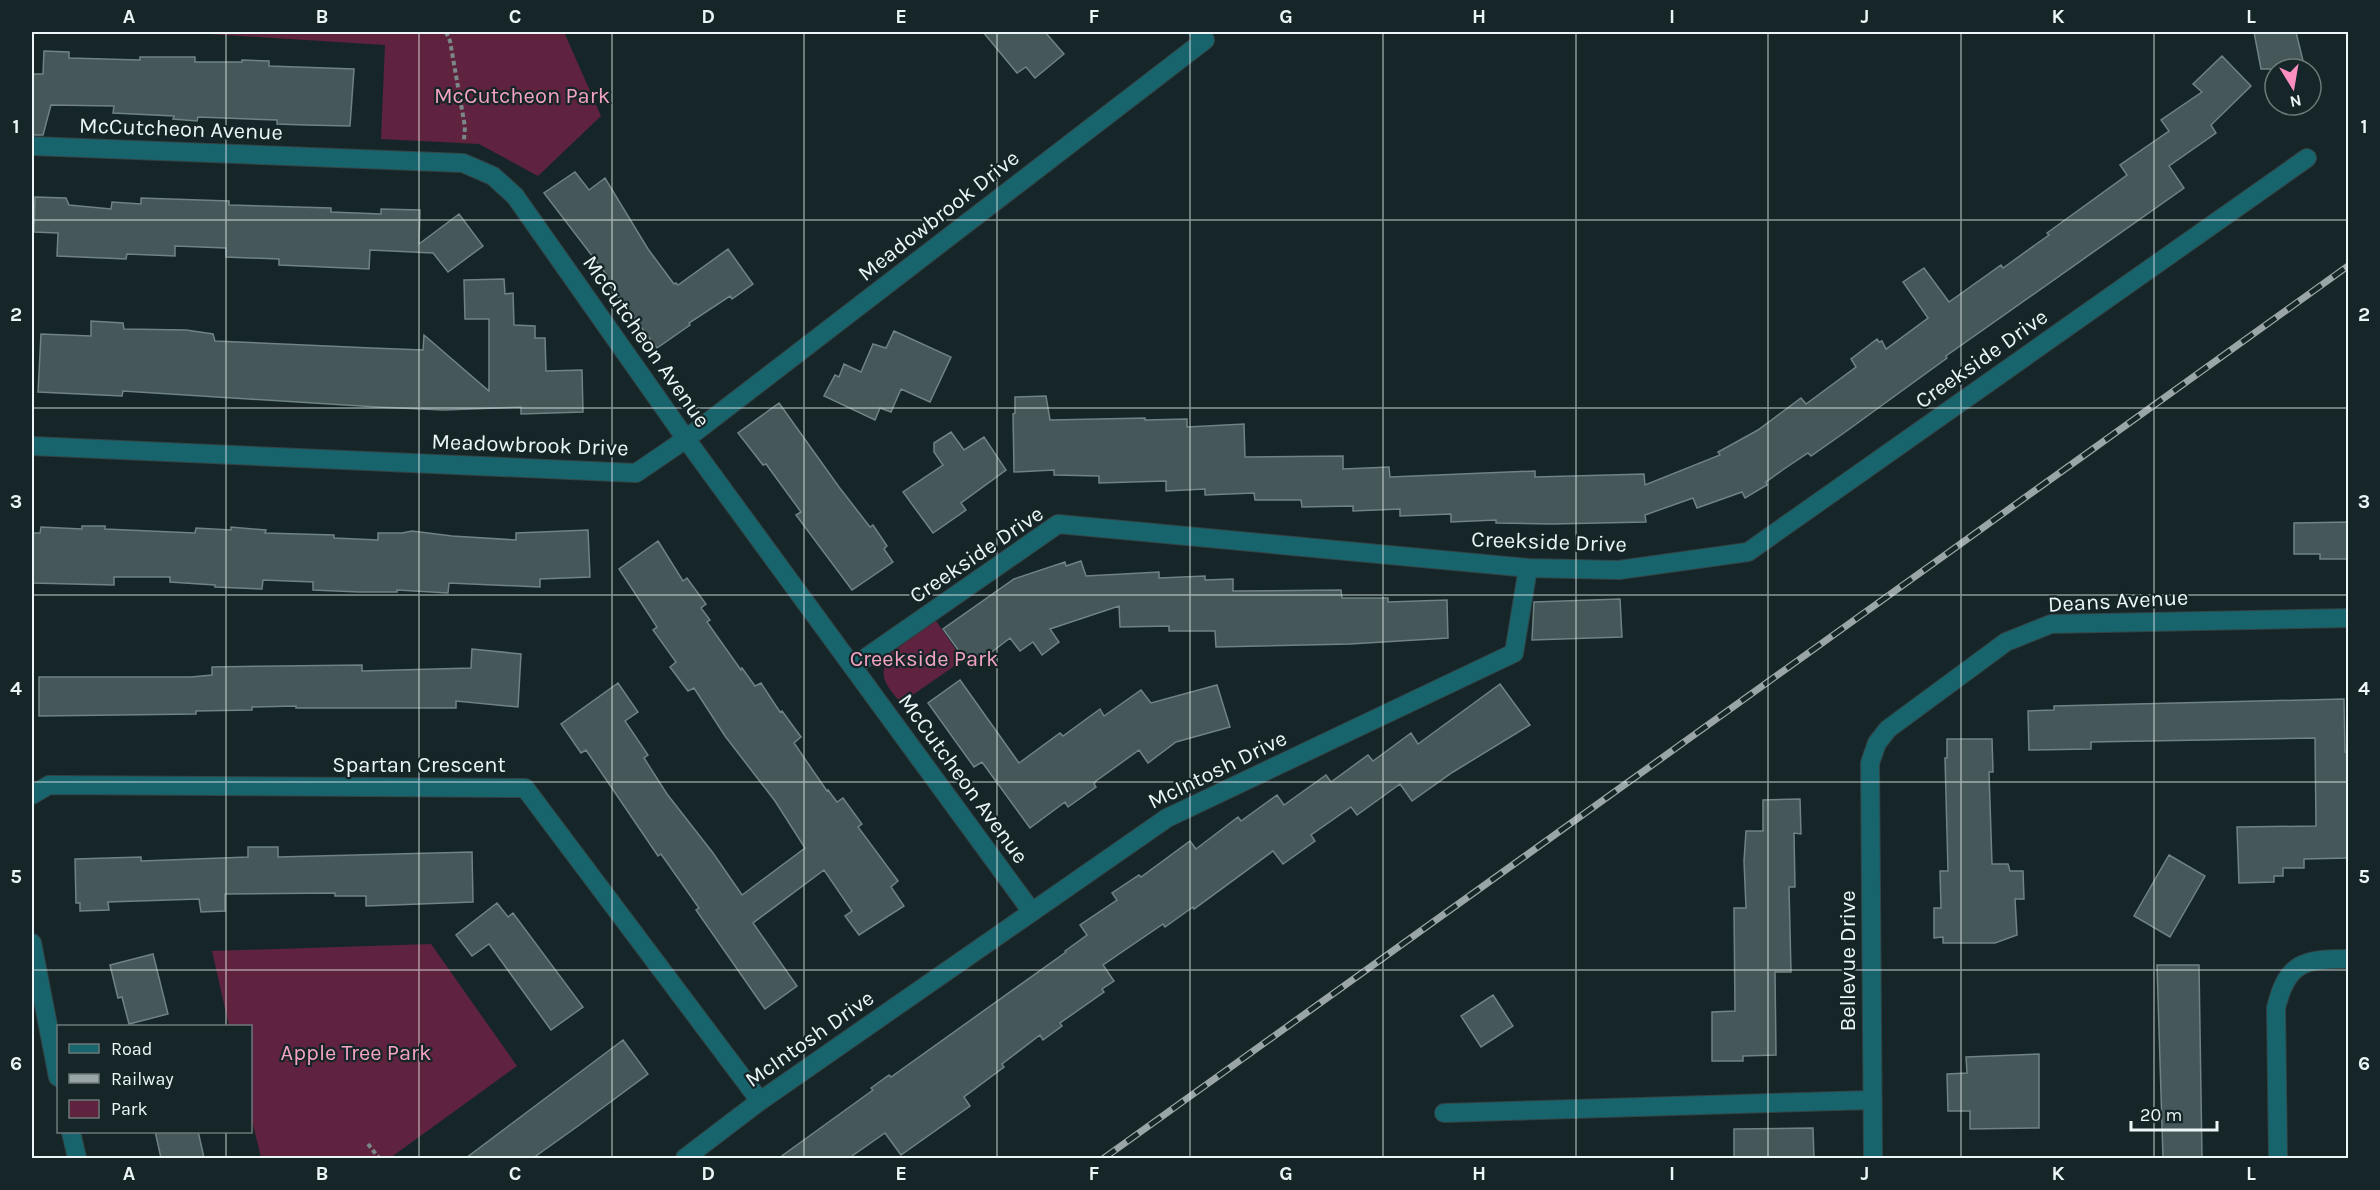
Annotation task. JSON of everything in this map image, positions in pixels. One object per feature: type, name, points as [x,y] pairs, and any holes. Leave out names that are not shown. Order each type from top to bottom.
[{"type":"street","name":"Meadowbrook Drive","points":[[32,446],[636,473],[686,439],[1201,36]]},
{"type":"street","name":"McCutcheon Avenue","points":[[32,146],[463,163],[493,176],[515,196],[686,439],[1032,912]]},
{"type":"street","name":"Creekside Drive","points":[[854,666],[1058,524],[1528,568],[1619,570],[1748,552],[2307,158]]},
{"type":"street","name":"McIntosh Drive","points":[[685,1158],[760,1101],[1167,818],[1514,653],[1528,568]]},
{"type":"street","name":"Deans Avenue","points":[[1870,763],[1877,743],[1888,729],[2006,642],[2051,624],[2349,618]]},
{"type":"street","name":"Bellevue Drive","points":[[1870,763],[1873,1158]]},
{"type":"street","name":"Spartan Crescent","points":[[32,795],[49,785],[525,788],[760,1101]]},
{"type":"street","points":[[32,943],[57,1072]]},
{"type":"street","points":[[2278,1158],[2276,1008],[2281,985],[2293,970],[2307,963],[2322,959],[2349,958]]},
{"type":"street","points":[[1444,1113],[1871,1100]]},
{"type":"street","points":[[72,1133],[78,1158]]},
{"type":"path","points":[[446,32],[450,41],[465,127],[463,163]]},
{"type":"path","points":[[368,1144],[379,1158]]},
{"type":"green space","name":"McCutcheon Park","points":[[177,32],[564,32],[601,116],[538,176],[479,144],[381,139],[385,45]]},
{"type":"green space","name":"Creekside Park","points":[[936,621],[963,660],[901,703],[884,679],[884,667],[892,652]]},
{"type":"green space","name":"Apple Tree Park","points":[[431,944],[517,1066],[390,1158],[261,1158],[252,1120],[252,1025],[229,1025],[212,951]]},
{"type":"building","points":[[983,32],[1045,32],[1064,54],[1035,78],[1026,67],[1017,73]]},
{"type":"building","points":[[2254,32],[2296,32],[2302,57],[2263,57],[2263,69],[2261,69]]},
{"type":"building","points":[[44,51],[69,52],[69,58],[140,60],[140,57],[195,57],[195,62],[269,61],[269,66],[354,69],[350,126],[277,124],[277,120],[198,117],[197,121],[173,119],[174,116],[113,113],[114,106],[51,105],[43,135],[32,135],[32,74],[43,74]]},
{"type":"building","points":[[2222,56],[2251,86],[2211,125],[2216,133],[2169,166],[2184,188],[1946,356],[1947,358],[1848,430],[1811,456],[1808,453],[1766,482],[1767,485],[1745,498],[1742,492],[1697,508],[1693,498],[1645,515],[1646,522],[1552,524],[1496,523],[1496,520],[1451,522],[1451,514],[1400,516],[1400,509],[1353,511],[1353,506],[1302,507],[1301,500],[1255,500],[1254,493],[1205,495],[1205,489],[1166,491],[1166,481],[1099,483],[1099,476],[1054,475],[1054,470],[1014,472],[1015,397],[1046,396],[1050,420],[1187,419],[1187,427],[1244,424],[1245,457],[1343,456],[1343,469],[1389,467],[1390,477],[1535,471],[1535,477],[1644,474],[1645,485],[1720,455],[1718,452],[1758,430],[1801,398],[1806,404],[1856,367],[1851,359],[1877,339],[1879,342],[1882,341],[1886,349],[1928,318],[1903,282],[1924,268],[1949,302],[2001,265],[2003,268],[2049,235],[2047,233],[2127,175],[2120,165],[2169,131],[2161,120],[2202,92],[2193,84]]},
{"type":"building","points":[[575,172],[589,190],[605,178],[648,249],[674,284],[678,285],[728,249],[753,284],[732,299],[730,296],[689,323],[690,325],[657,348],[603,277],[606,274],[544,193]]},
{"type":"building","points":[[35,197],[66,198],[69,205],[111,209],[112,202],[141,204],[141,198],[229,201],[229,205],[331,208],[331,212],[381,214],[381,209],[420,210],[419,244],[459,214],[483,246],[448,272],[433,253],[370,250],[369,269],[279,265],[279,259],[226,257],[226,248],[175,246],[175,256],[127,254],[126,259],[57,256],[58,233],[34,232]]},
{"type":"building","points":[[504,279],[505,294],[513,293],[514,325],[535,326],[535,338],[545,338],[546,371],[582,370],[583,412],[521,414],[521,407],[444,410],[123,391],[122,396],[38,392],[41,334],[91,336],[91,321],[123,323],[124,329],[186,330],[213,334],[215,341],[372,348],[423,350],[424,335],[489,391],[489,319],[465,319],[464,280]]},
{"type":"building","points":[[894,331],[951,357],[930,402],[901,389],[891,412],[880,408],[875,420],[824,396],[835,375],[839,377],[844,364],[861,372],[873,344],[886,348]]},
{"type":"building","points":[[779,403],[839,487],[870,527],[873,525],[887,546],[884,549],[893,562],[852,590],[796,515],[801,512],[766,464],[763,465],[738,433]]},
{"type":"building","points":[[951,432],[964,450],[984,437],[1006,470],[961,503],[966,510],[933,533],[903,492],[943,465],[934,452],[934,443]]},
{"type":"building","points":[[2349,522],[2349,559],[2320,559],[2320,554],[2294,554],[2294,523]]},
{"type":"building","points":[[82,526],[195,533],[196,528],[231,530],[231,527],[266,530],[265,533],[334,535],[334,538],[378,540],[378,533],[412,531],[516,540],[516,533],[588,530],[590,577],[540,579],[540,587],[449,583],[448,593],[397,590],[397,592],[359,592],[313,590],[313,582],[263,580],[262,589],[215,587],[215,585],[170,582],[170,577],[114,577],[114,585],[32,583],[32,533],[40,533],[41,527],[82,529]]},
{"type":"building","points":[[658,541],[683,581],[687,578],[706,604],[701,608],[710,620],[707,622],[741,670],[742,668],[755,686],[761,683],[780,712],[782,711],[801,737],[794,743],[827,791],[837,802],[843,798],[862,824],[858,827],[898,881],[891,887],[904,906],[859,935],[845,916],[852,911],[824,870],[753,923],[797,986],[765,1009],[696,910],[699,908],[661,854],[658,856],[586,750],[581,753],[561,724],[618,683],[638,712],[625,721],[648,755],[644,758],[667,794],[742,895],[805,848],[775,801],[725,736],[694,688],[688,691],[670,667],[676,662],[653,630],[657,627],[619,569]]},
{"type":"building","points":[[1081,561],[1086,576],[1159,572],[1159,578],[1205,576],[1205,580],[1233,579],[1233,591],[1341,590],[1342,598],[1388,598],[1388,602],[1447,600],[1448,638],[1350,644],[1216,647],[1215,631],[1169,631],[1169,626],[1120,627],[1119,606],[1050,629],[1059,642],[1042,655],[1033,642],[1020,651],[1010,638],[971,668],[943,629],[1014,579],[1065,562],[1066,566]]},
{"type":"building","points":[[1620,599],[1622,637],[1532,640],[1534,602]]},
{"type":"building","points":[[472,649],[521,654],[518,707],[456,701],[456,708],[296,708],[296,706],[196,711],[196,714],[39,716],[39,677],[191,677],[212,675],[212,667],[362,665],[362,671],[471,668]]},
{"type":"building","points":[[960,680],[1019,763],[1060,733],[1063,736],[1100,709],[1104,716],[1141,690],[1151,703],[1217,685],[1230,727],[1176,742],[1148,763],[1139,750],[1096,781],[1094,784],[1096,787],[1068,807],[1065,802],[1030,828],[982,762],[974,767],[928,703]]},
{"type":"building","points":[[1500,684],[1530,725],[1453,772],[1412,801],[1400,784],[1357,815],[1351,807],[1311,835],[1315,841],[1283,864],[1273,851],[1194,909],[1193,907],[1165,927],[1163,924],[1103,965],[1114,981],[1102,989],[1104,992],[1060,1023],[1062,1026],[1043,1040],[1040,1035],[1002,1064],[1004,1067],[964,1097],[970,1106],[901,1155],[885,1133],[849,1158],[779,1158],[873,1090],[871,1088],[889,1075],[891,1077],[1066,952],[1087,935],[1080,925],[1117,900],[1112,893],[1139,875],[1141,877],[1190,841],[1196,849],[1238,817],[1241,821],[1277,795],[1284,805],[1326,775],[1331,782],[1368,755],[1373,761],[1411,733],[1418,744]]},
{"type":"building","points":[[2344,699],[2345,752],[2349,752],[2349,858],[2304,859],[2304,868],[2283,868],[2283,876],[2274,876],[2274,882],[2239,883],[2237,827],[2316,826],[2315,738],[2091,742],[2091,749],[2029,750],[2028,711],[2054,710],[2054,706]]},
{"type":"building","points":[[1947,739],[1992,739],[1993,772],[1989,772],[1992,864],[2008,864],[2010,871],[2023,871],[2024,899],[2015,899],[2017,935],[1995,943],[1943,943],[1943,937],[1934,938],[1934,908],[1941,908],[1940,871],[1948,871],[1945,758],[1947,758]]},
{"type":"building","points":[[1800,799],[1801,834],[1794,833],[1795,887],[1789,887],[1791,972],[1775,972],[1776,1055],[1743,1056],[1743,1061],[1712,1061],[1712,1012],[1735,1011],[1734,908],[1746,908],[1744,861],[1746,831],[1763,831],[1763,800]]},
{"type":"building","points":[[248,847],[278,847],[278,857],[472,852],[473,902],[366,906],[366,896],[335,896],[335,893],[225,894],[225,911],[201,912],[199,899],[108,902],[109,910],[80,911],[80,903],[76,903],[75,859],[141,857],[141,861],[248,857]]},
{"type":"building","points":[[2169,855],[2205,876],[2170,937],[2134,916]]},
{"type":"building","points":[[497,903],[508,917],[513,913],[583,1007],[551,1030],[489,944],[472,956],[456,935]]},
{"type":"building","points":[[153,954],[168,1014],[129,1024],[122,997],[118,998],[110,965]]},
{"type":"building","points":[[2157,965],[2199,965],[2202,1158],[2163,1158]]},
{"type":"building","points":[[1493,995],[1513,1026],[1481,1047],[1461,1016]]},
{"type":"building","points":[[623,1040],[648,1074],[533,1158],[466,1158]]},
{"type":"building","points":[[2039,1054],[2039,1128],[1970,1129],[1970,1111],[1948,1111],[1947,1074],[1967,1073],[1966,1057]]},
{"type":"building","points":[[1813,1128],[1814,1158],[1734,1158],[1734,1129]]},
{"type":"building","points":[[155,1133],[198,1133],[204,1158],[161,1158]]},
{"type":"railway","points":[[1104,1158],[2348,266]]}]
